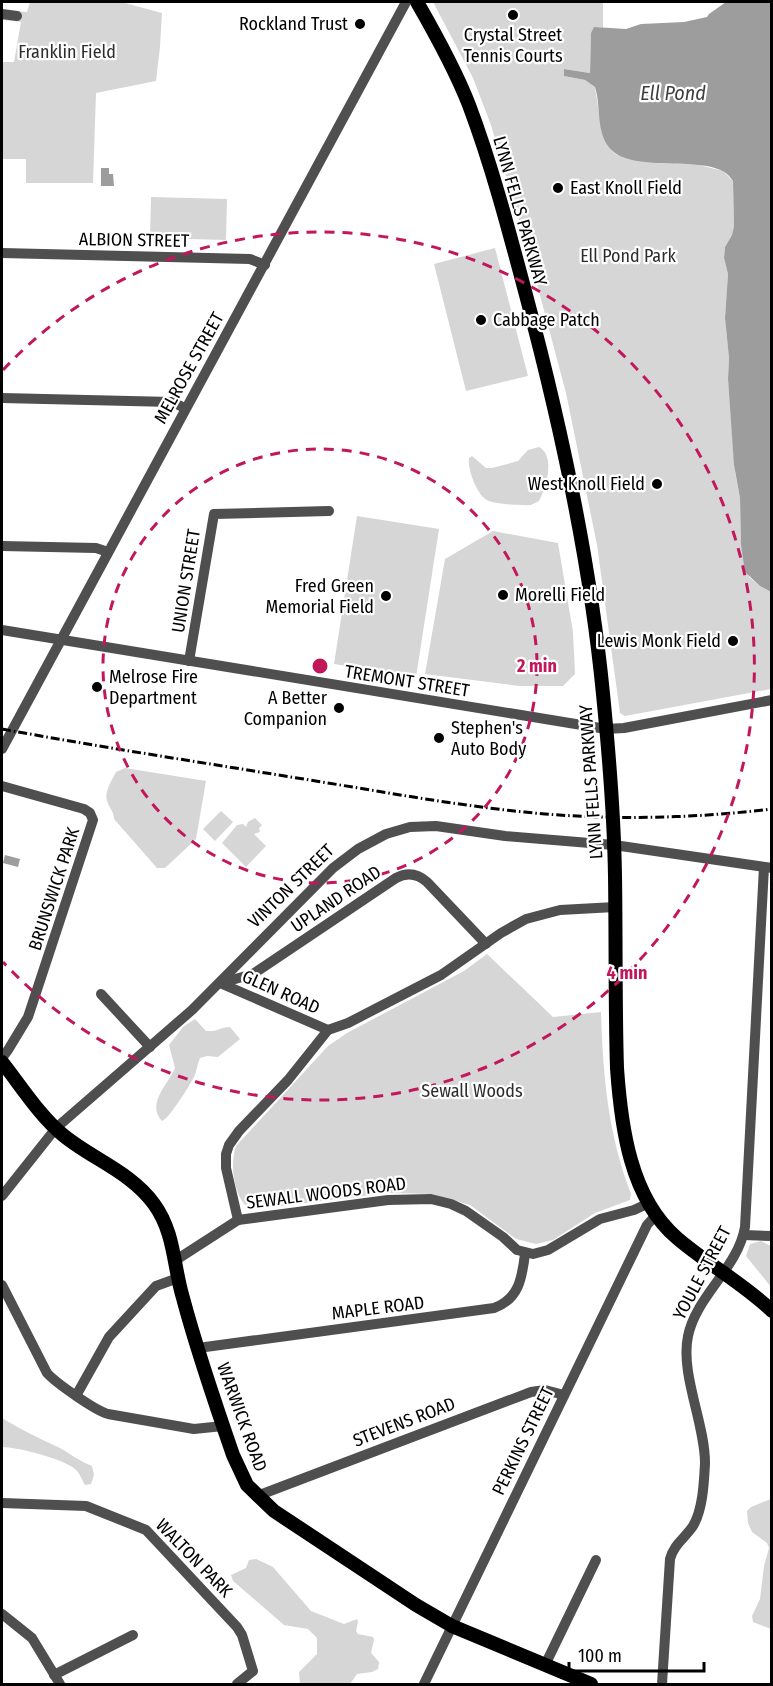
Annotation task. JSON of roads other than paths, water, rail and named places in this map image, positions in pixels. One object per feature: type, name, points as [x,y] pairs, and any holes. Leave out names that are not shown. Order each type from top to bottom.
[{"type":"main road","name":"LYNN FELLS PARKWAY","points":[[417,2],[444,48],[474,118],[516,258],[548,378],[585,560],[596,633],[606,729],[614,845],[616,1051],[619,1091],[630,1152],[639,1181],[652,1209],[678,1239],[753,1294],[771,1311]]},
{"type":"main road","points":[[2,1060],[56,1128]]},
{"type":"main road","name":"WARWICK ROAD","points":[[56,1128],[130,1180],[148,1196],[167,1226],[178,1278],[223,1426],[240,1473],[257,1496],[290,1523],[452,1626],[591,1684]]},
{"type":"street","name":"MELROSE STREET","points":[[2,749],[406,2]]},
{"type":"street","points":[[2,14],[17,16]]},
{"type":"street","name":"ALBION STREET","points":[[2,253],[250,259],[265,265]]},
{"type":"street","points":[[2,398],[171,402],[185,408]]},
{"type":"street","name":"UNION STREET","points":[[189,661],[214,515],[329,511]]},
{"type":"street","points":[[2,546],[94,548],[108,552]]},
{"type":"street","name":"TREMONT STREET","points":[[2,630],[606,729],[624,728],[771,700]]},
{"type":"street","name":"BRUNSWICK PARK","points":[[2,786],[84,809],[92,815],[93,822],[28,1017],[2,1060]]},
{"type":"street","name":"VINTON STREET","points":[[2,1196],[56,1128],[220,983],[340,861],[368,843],[393,832],[410,827],[436,826],[505,836],[614,845],[768,867]]},
{"type":"street","name":"YOULE STREET","points":[[662,1684],[670,1559],[673,1549],[691,1529],[697,1517],[705,1466],[701,1430],[688,1363],[687,1340],[699,1310],[724,1273],[744,1235],[768,867]]},
{"type":"street","name":"UPLAND ROAD","points":[[220,983],[253,974],[405,874],[424,879],[486,944]]},
{"type":"street","name":"SEWALL WOODS ROAD","points":[[525,1254],[466,1211],[431,1199],[380,1201],[238,1220],[226,1168],[226,1154],[229,1145],[239,1131],[288,1080],[328,1030],[348,1023],[441,975],[520,922],[546,912],[615,907]]},
{"type":"street","name":"GLEN ROAD","points":[[220,983],[328,1030]]},
{"type":"street","points":[[101,994],[150,1047]]},
{"type":"street","points":[[525,1254],[537,1254],[548,1250],[600,1220],[634,1210],[652,1209]]},
{"type":"street","name":"PERKINS STREET","points":[[424,1684],[647,1225],[652,1209]]},
{"type":"street","points":[[176,1260],[238,1220]]},
{"type":"street","points":[[744,1235],[771,1236]]},
{"type":"street","name":"MAPLE ROAD","points":[[198,1348],[494,1308],[509,1300],[517,1291],[525,1254]]},
{"type":"street","points":[[76,1394],[109,1337],[153,1289],[164,1282],[178,1278]]},
{"type":"street","points":[[2,1285],[47,1373],[56,1382],[97,1410],[108,1414],[197,1429],[223,1426]]},
{"type":"street","name":"STEVENS ROAD","points":[[257,1496],[534,1391],[544,1390],[564,1395]]},
{"type":"street","name":"WALTON PARK","points":[[2,1503],[86,1506],[146,1530],[237,1627],[253,1669],[252,1674],[237,1684]]},
{"type":"street","points":[[545,1665],[596,1560]]},
{"type":"street","points":[[2,1614],[15,1622],[32,1638],[57,1680],[133,1635]]},
{"type":"water","name":"Ell Pond","points":[[726,2],[771,2],[771,592],[760,586],[745,572],[741,545],[740,498],[734,465],[725,318],[728,274],[724,258],[725,247],[734,226],[733,181],[724,172],[709,167],[653,163],[619,155],[608,146],[604,139],[595,87],[585,80],[564,76],[564,69],[590,73],[591,33],[594,27],[626,29],[641,24],[684,22],[707,17]]},
{"type":"water","points":[[101,168],[109,168],[109,174],[113,174],[114,186],[101,186]]},
{"type":"water","points":[[5,855],[20,859],[18,867],[3,863]]},
{"type":"railway","points":[[2,729],[421,798],[514,811],[573,816],[630,817],[687,816],[772,809]]},
{"type":"place","name":"Crystal Street Tennis Courts","points":[[513,15]]},
{"type":"place","name":"Rockland Trust","points":[[360,24]]},
{"type":"place","name":"East Knoll Field","points":[[558,188]]},
{"type":"place","name":"Cabbage Patch","points":[[481,320]]},
{"type":"place","name":"West Knoll Field","points":[[657,484]]},
{"type":"place","name":"Morelli Field","points":[[503,595]]},
{"type":"place","name":"Fred Green Memorial Field","points":[[386,596]]},
{"type":"place","name":"Lewis Monk Field","points":[[733,641]]},
{"type":"place","name":"Melrose Fire Department","points":[[97,687]]},
{"type":"place","name":"A Better Companion","points":[[339,708]]},
{"type":"place","name":"Stephen's Auto Body","points":[[439,738]]},
{"type":"park label","name":"Franklin Field","points":[[67,52]]},
{"type":"park label","name":"Ell Pond Park","points":[[628,256]]},
{"type":"park label","name":"Sewall Woods","points":[[472,1091]]}]
